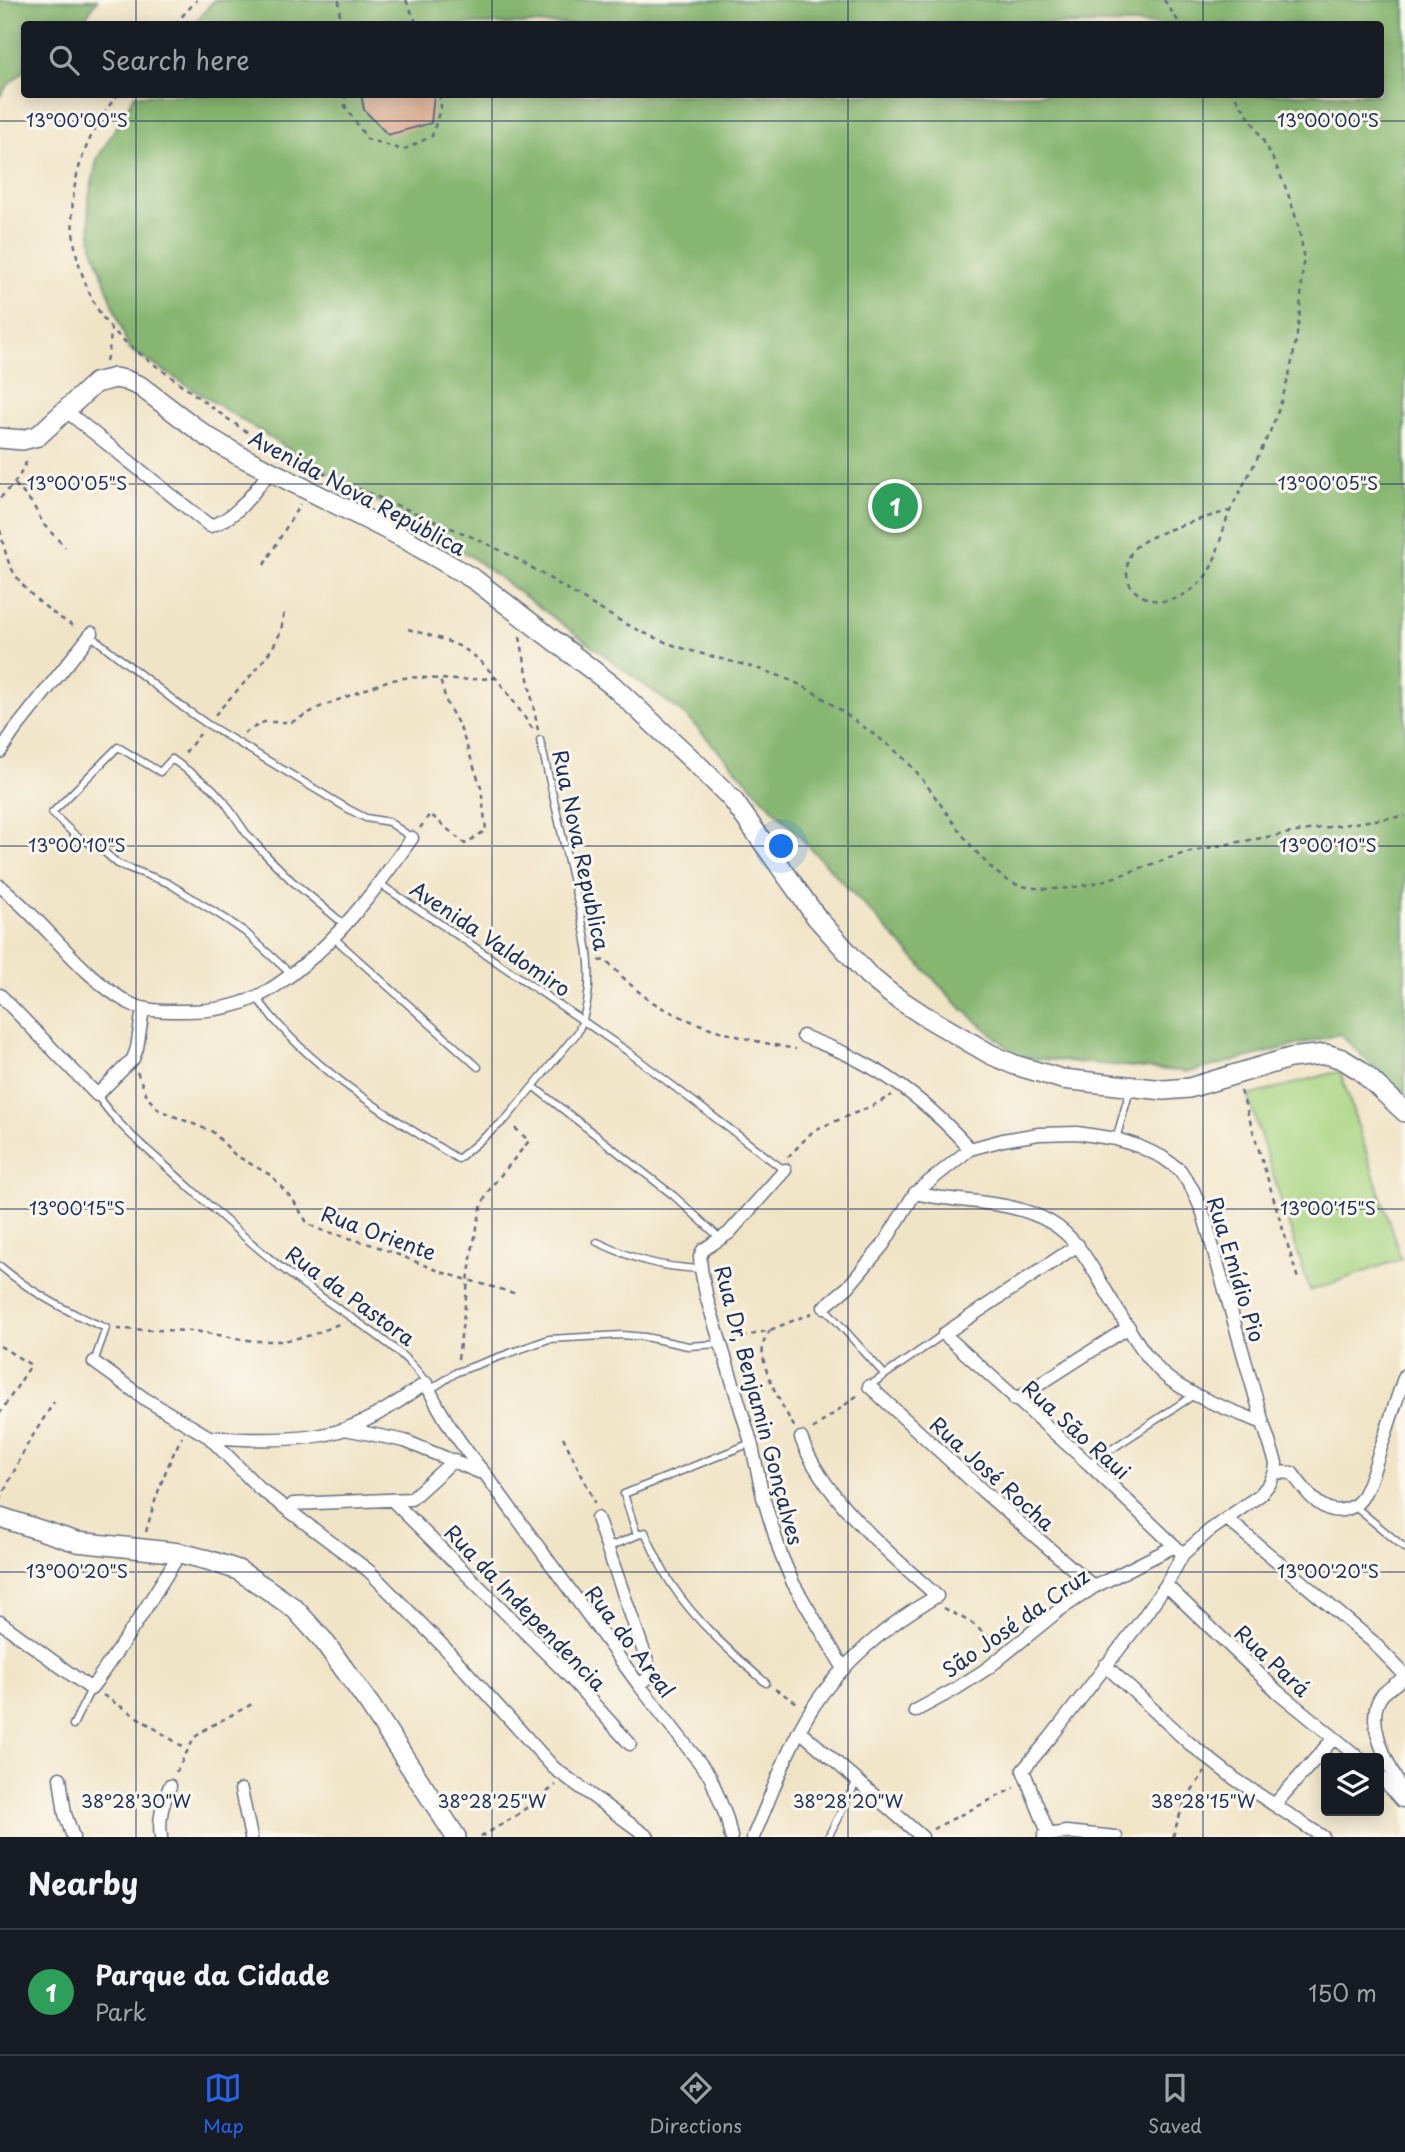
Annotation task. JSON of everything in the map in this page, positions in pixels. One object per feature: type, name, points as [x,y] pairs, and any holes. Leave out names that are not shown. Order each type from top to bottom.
[{"type":"street","name":"Avenida Nova República","points":[[95,383],[115,378],[140,386],[218,443],[270,472],[402,537],[475,580],[612,685],[725,792],[751,823],[817,918],[868,975],[891,994],[962,1040],[1015,1065],[1062,1079],[1164,1090],[1189,1088],[1290,1058],[1326,1054],[1342,1059],[1360,1070],[1405,1112]]},
{"type":"street","points":[[0,438],[31,439],[38,436],[95,383]]},
{"type":"street","points":[[65,410],[210,526],[234,515],[270,472]]},
{"type":"street","points":[[0,752],[91,634]]},
{"type":"street","points":[[0,886],[33,914],[97,980],[130,1004],[143,1009],[204,1011],[257,998],[292,975],[346,926],[412,838]]},
{"type":"street","points":[[0,995],[97,1095],[133,1059],[143,1009]]},
{"type":"street","points":[[803,1036],[858,1060],[904,1088],[932,1109],[970,1149],[915,1193],[877,1253],[848,1287],[824,1307]]},
{"type":"street","name":"Rua Emídio Pio","points":[[970,1149],[1039,1134],[1077,1133],[1116,1139],[1138,1146],[1162,1157],[1180,1170],[1203,1213],[1273,1451],[1275,1472]]},
{"type":"street","name":"Rua Dr, Benjamin Gonçalves","points":[[782,1169],[721,1239],[703,1250],[700,1256],[701,1269],[706,1299],[751,1442],[780,1555],[793,1583],[844,1669]]},
{"type":"street","points":[[915,1193],[989,1202],[1032,1214],[1051,1223],[1077,1245],[1159,1371],[1179,1386],[1263,1423]]},
{"type":"street","points":[[944,1334],[1077,1245]]},
{"type":"street","points":[[1015,1400],[1129,1327]]},
{"type":"street","name":"Rua São Raui","points":[[944,1334],[1089,1464],[1179,1550]]},
{"type":"street","points":[[94,1362],[145,1399],[209,1437],[258,1488],[287,1504],[369,1571],[446,1649],[554,1768],[648,1837]]},
{"type":"street","points":[[1116,1837],[1066,1832],[1045,1836],[1023,1770],[1140,1622],[1166,1585],[1179,1550],[1195,1542],[1260,1495],[1275,1472],[1292,1474],[1313,1499],[1333,1510],[1344,1510],[1361,1499],[1405,1375]]},
{"type":"street","points":[[209,1437],[239,1440],[294,1437],[345,1429],[428,1386]]},
{"type":"street","name":"Rua da Pastora","points":[[428,1386],[449,1428],[486,1475]]},
{"type":"street","name":"Rua José Rocha","points":[[869,1386],[984,1492],[1094,1587]]},
{"type":"street","points":[[345,1429],[405,1441],[486,1475]]},
{"type":"street","points":[[753,1837],[785,1760],[810,1712],[825,1690],[871,1642],[933,1598],[868,1534],[821,1477],[801,1438]]},
{"type":"street","points":[[287,1504],[411,1499],[454,1460]]},
{"type":"street","name":"Rua do Areal","points":[[486,1475],[639,1685],[710,1776],[731,1837]]},
{"type":"street","name":"Rua da Independencia","points":[[392,1500],[566,1674],[630,1744]]},
{"type":"street","points":[[0,1517],[76,1542],[180,1553],[208,1560],[237,1570],[295,1609],[323,1640],[370,1705],[456,1837]]},
{"type":"street","points":[[597,1518],[652,1675],[639,1685]]},
{"type":"street","points":[[1227,1519],[1372,1641],[1405,1676],[1378,1702],[1374,1718],[1376,1730],[1405,1797]]},
{"type":"street","name":"São José da Cruz","points":[[915,1711],[988,1668],[1058,1611],[1094,1587],[1179,1550]]},
{"type":"street","points":[[0,1622],[91,1689],[180,1553]]},
{"type":"street","name":"Rua Pará","points":[[1166,1585],[1278,1692],[1353,1753]]},
{"type":"street","points":[[1105,1665],[1173,1729],[1213,1762],[1323,1837]]},
{"type":"street","points":[[800,1731],[921,1837]]},
{"type":"street","points":[[1275,1804],[1334,1738]]},
{"type":"street","points":[[60,1778],[65,1814],[73,1837]]},
{"type":"street","points":[[1384,1781],[1405,1804]]},
{"type":"street","points":[[160,1837],[162,1808],[170,1786]]},
{"type":"street","points":[[241,1790],[251,1837]]},
{"type":"lane","points":[[91,634],[207,724],[268,759],[312,789],[366,818],[389,822],[412,838]]},
{"type":"lane","name":"Rua Nova Republica","points":[[540,740],[589,947],[583,1021]]},
{"type":"lane","points":[[292,975],[245,932],[223,917],[168,883],[118,864],[102,850],[76,836],[52,813],[118,747],[160,772],[172,760],[212,788],[265,854],[292,881],[346,926]]},
{"type":"lane","name":"Avenida Valdomiro","points":[[380,884],[665,1079],[782,1169]]},
{"type":"lane","points":[[334,938],[478,1067]]},
{"type":"lane","points":[[257,998],[278,1026],[328,1070],[379,1108],[458,1159],[506,1119],[573,1039],[583,1021]]},
{"type":"lane","points":[[534,1087],[674,1196],[721,1239]]},
{"type":"lane","points":[[1116,1139],[1131,1088]]},
{"type":"lane","name":"Rua da Pastora","points":[[97,1095],[103,1105],[167,1168],[265,1256],[396,1350],[419,1371],[428,1386]]},
{"type":"lane","points":[[597,1242],[636,1260],[701,1269]]},
{"type":"lane","points":[[0,1266],[80,1318],[106,1328],[94,1362]]},
{"type":"lane","points":[[824,1307],[885,1374]]},
{"type":"lane","points":[[869,1386],[944,1334]]},
{"type":"lane","points":[[428,1386],[524,1347],[563,1337],[622,1335],[688,1346],[720,1344]]},
{"type":"lane","points":[[1089,1464],[1196,1394]]},
{"type":"lane","points":[[637,1535],[624,1494],[751,1442]]},
{"type":"lane","points":[[1354,1506],[1405,1548]]},
{"type":"lane","points":[[607,1548],[645,1532],[661,1567],[688,1607],[766,1683]]},
{"type":"lane","points":[[74,1725],[91,1689]]},
{"type":"lane","points":[[828,1837],[858,1780]]},
{"type":"path","points":[[178,21],[197,0]]},
{"type":"path","points":[[339,0],[340,21]]},
{"type":"path","points":[[406,0],[416,21]]},
{"type":"path","points":[[1164,0],[1178,21]]},
{"type":"path","points":[[115,98],[102,115],[85,148],[76,177],[71,220],[79,265],[92,299],[111,328],[192,392],[267,445],[330,477],[491,545],[614,619],[676,646],[780,675],[812,691],[910,763],[972,846],[992,869],[1016,886],[1045,890],[1080,887],[1183,854],[1405,816]]},
{"type":"path","points":[[345,98],[345,106],[367,139],[403,150],[432,136],[440,106],[439,98]]},
{"type":"path","points":[[1231,510],[1160,534],[1133,548],[1127,562],[1126,577],[1135,591],[1152,601],[1171,600],[1191,592],[1206,576],[1217,556],[1231,510],[1264,446],[1278,411],[1301,317],[1303,254],[1291,200],[1268,150],[1236,98]]},
{"type":"path","points":[[95,383],[106,361],[111,328]]},
{"type":"path","points":[[0,498],[15,484],[28,459],[31,439]]},
{"type":"path","points":[[15,484],[33,503],[44,525],[65,547]]},
{"type":"path","points":[[264,565],[309,490]]},
{"type":"path","points":[[0,530],[9,563],[19,581],[65,621],[91,634]]},
{"type":"path","points":[[514,610],[540,740]]},
{"type":"path","points":[[177,763],[260,664],[280,632],[284,612]]},
{"type":"path","name":"Rua Nova Republica","points":[[408,629],[466,650],[514,701],[540,740]]},
{"type":"path","points":[[233,740],[264,722],[292,722],[320,707],[387,681],[410,677],[495,678]]},
{"type":"path","points":[[412,838],[430,814],[465,844],[486,830],[481,787],[460,727],[447,704],[440,679]]},
{"type":"path","points":[[589,963],[606,960],[625,981],[650,1000],[699,1023],[753,1041],[804,1050]]},
{"type":"path","name":"Rua Oriente","points":[[133,1059],[148,1098],[159,1110],[213,1132],[235,1155],[272,1176],[293,1200],[308,1224],[424,1266],[517,1294]]},
{"type":"path","points":[[1236,1074],[1298,1279]]},
{"type":"path","points":[[782,1169],[814,1130],[872,1106],[904,1088]]},
{"type":"path","points":[[457,1373],[459,1343],[482,1204],[491,1187],[529,1141],[506,1119]]},
{"type":"path","points":[[720,1344],[770,1330],[824,1307]]},
{"type":"path","points":[[106,1328],[194,1331],[254,1341],[283,1341],[312,1335],[351,1319]]},
{"type":"path","points":[[770,1330],[763,1346],[766,1366],[782,1406],[801,1438],[869,1386]]},
{"type":"path","points":[[0,1346],[32,1365],[0,1413]]},
{"type":"path","points":[[0,1500],[27,1445],[54,1402]]},
{"type":"path","points":[[141,1549],[158,1488],[188,1425]]},
{"type":"path","points":[[563,1437],[593,1498],[597,1518]]},
{"type":"path","points":[[933,1598],[972,1623],[1007,1653]]},
{"type":"path","points":[[766,1683],[810,1712]]},
{"type":"path","points":[[91,1689],[187,1749]]},
{"type":"path","points":[[170,1786],[195,1737],[254,1703]]},
{"type":"path","points":[[1173,1837],[1188,1794],[1213,1762]]},
{"type":"path","points":[[481,1837],[517,1815],[566,1777]]},
{"type":"path","points":[[921,1837],[951,1819],[1028,1782]]},
{"type":"green space","points":[[0,0],[97,0],[82,21],[21,21],[21,74],[0,96]]},
{"type":"green space","points":[[214,0],[1405,0],[1405,1098],[1340,1034],[1190,1072],[1019,1057],[959,1006],[684,714],[470,556],[298,455],[129,349],[92,245],[88,202],[97,159],[133,98],[1384,98],[1384,21],[196,21]]},
{"type":"green space","points":[[1340,1071],[1401,1259],[1310,1291],[1248,1096]]},
{"type":"building","points":[[362,98],[434,98],[431,123],[388,135],[364,110]]},
{"type":"place","name":"Parque da Cidade","points":[[895,506]]}]
